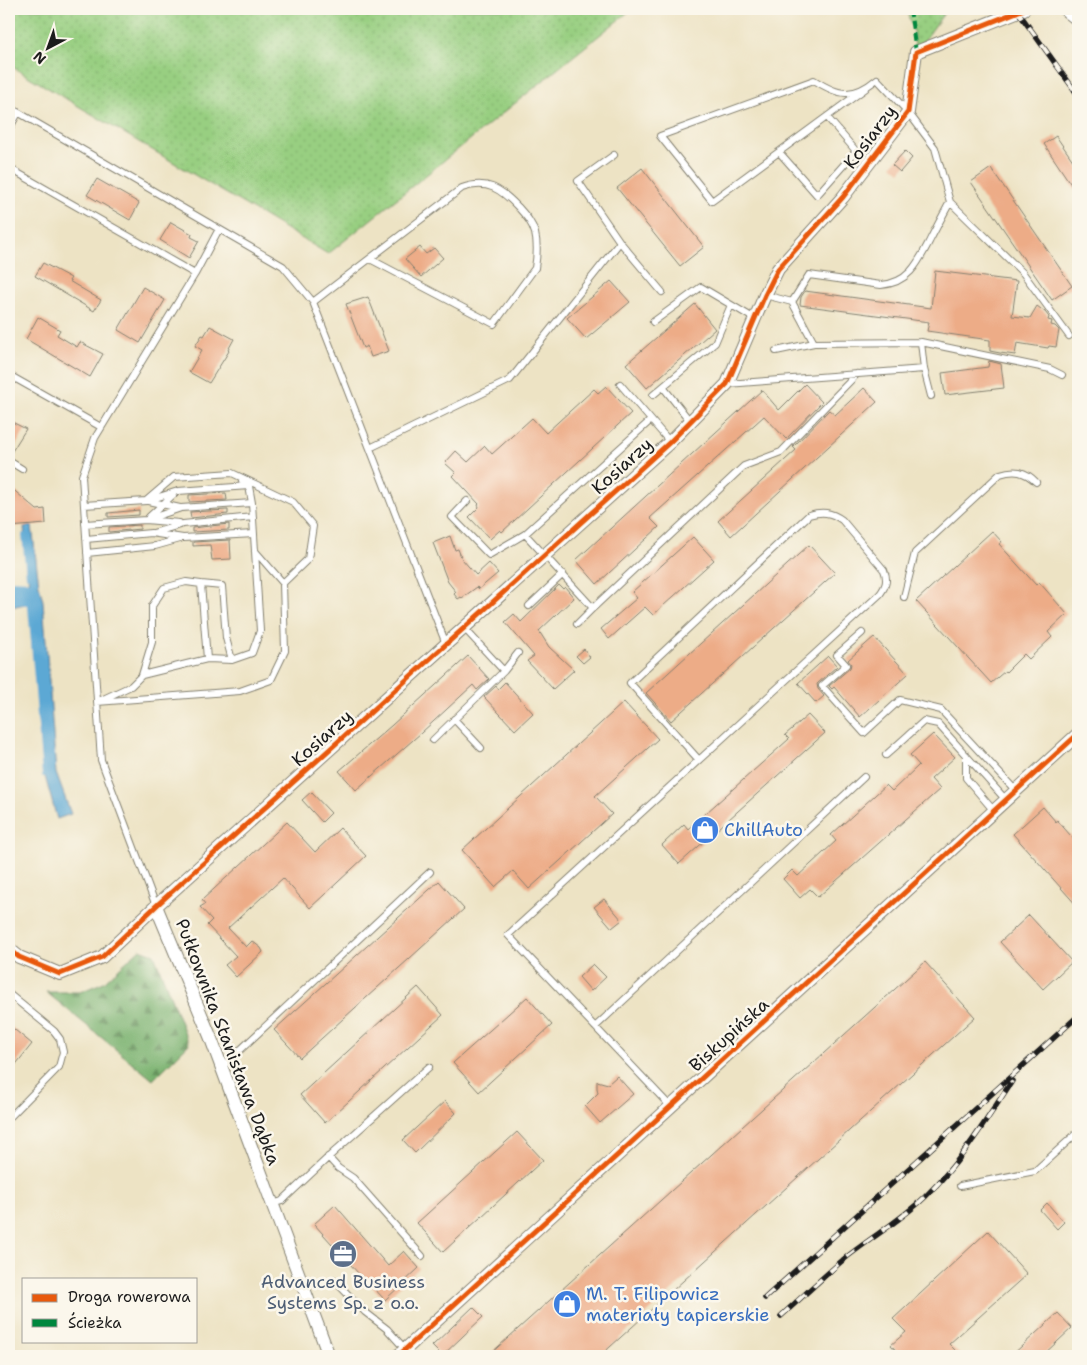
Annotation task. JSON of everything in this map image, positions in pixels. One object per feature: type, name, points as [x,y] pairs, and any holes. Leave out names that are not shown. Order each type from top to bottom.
[{"type":"street","name":"Kosiarzy","points":[[156,906],[670,442],[727,384],[778,269],[843,197],[908,112],[916,52],[1024,9]]},
{"type":"street","points":[[1064,9],[1078,20]]},
{"type":"street","name":"Biskupińska","points":[[402,1353],[1078,734]]},
{"type":"street","name":"Pułkownika Stanisława Dąbka","points":[[9,949],[19,957],[60,974],[102,957],[156,906],[221,1068],[329,1356]]},
{"type":"lane","points":[[866,88],[850,93],[830,91],[814,80],[660,136],[712,201],[827,117],[866,88],[877,79],[908,112],[934,148],[950,202],[1022,273],[1069,336]]},
{"type":"lane","points":[[9,107],[283,266],[313,302],[446,644]]},
{"type":"lane","points":[[9,129],[18,113]]},
{"type":"lane","points":[[779,152],[817,195],[856,151],[827,117]]},
{"type":"lane","points":[[614,155],[578,181],[620,242],[662,292]]},
{"type":"lane","points":[[9,168],[195,274]]},
{"type":"lane","points":[[313,302],[462,188],[473,184],[495,188],[505,193],[529,220],[537,245],[535,268],[494,324],[370,259]]},
{"type":"lane","points":[[792,302],[808,275],[881,286],[890,285],[901,280],[917,264],[950,202]]},
{"type":"lane","points":[[156,906],[101,760],[82,476],[95,438],[101,427],[195,274],[219,229]]},
{"type":"lane","points":[[370,448],[510,380],[620,242]]},
{"type":"lane","points":[[653,322],[701,286],[755,319]]},
{"type":"lane","points":[[765,295],[792,302],[814,343]]},
{"type":"lane","points":[[653,395],[715,343],[731,305]]},
{"type":"lane","points":[[921,342],[924,369],[931,396]]},
{"type":"lane","points":[[776,351],[814,343],[921,342],[1050,369],[1062,375]]},
{"type":"lane","points":[[727,384],[924,369]]},
{"type":"lane","points":[[576,624],[744,466],[781,452],[857,374]]},
{"type":"lane","points":[[9,375],[101,427]]},
{"type":"lane","points":[[620,384],[670,442]]},
{"type":"lane","points":[[663,387],[690,422]]},
{"type":"lane","points":[[467,501],[452,517],[489,554],[525,534],[651,420]]},
{"type":"lane","points":[[9,461],[22,468]]},
{"type":"lane","points":[[904,597],[915,553],[1000,474],[1009,471],[1020,472],[1030,476],[1036,482]]},
{"type":"lane","points":[[146,501],[174,477],[232,473],[293,502],[313,526],[308,559],[284,584]]},
{"type":"lane","points":[[142,675],[207,659],[232,660],[252,653],[260,631],[252,503],[248,486],[232,473]]},
{"type":"lane","points":[[84,505],[146,501],[178,491],[248,486]]},
{"type":"lane","points":[[146,520],[178,491]]},
{"type":"lane","points":[[146,501],[181,508]]},
{"type":"lane","points":[[146,520],[181,508],[252,503]]},
{"type":"lane","points":[[671,1107],[508,935],[699,760],[880,594],[884,589],[887,576],[884,570],[835,514],[818,512],[809,515],[630,683],[699,760]]},
{"type":"lane","points":[[86,539],[151,533],[183,524],[253,517]]},
{"type":"lane","points":[[85,524],[146,520],[183,524]]},
{"type":"lane","points":[[151,533],[183,538],[254,534]]},
{"type":"lane","points":[[525,534],[592,608]]},
{"type":"lane","points":[[87,553],[155,546],[183,538]]},
{"type":"lane","points":[[97,702],[240,691],[271,680],[285,651],[284,584],[255,551]]},
{"type":"lane","points":[[529,606],[562,574]]},
{"type":"lane","points":[[97,702],[131,686],[142,675],[152,642],[152,606],[164,588],[186,582],[222,586],[226,638],[232,660]]},
{"type":"lane","points":[[201,584],[207,659]]},
{"type":"lane","points":[[464,628],[504,670]]},
{"type":"lane","points":[[862,633],[837,655],[846,665],[822,686],[864,733],[900,700],[941,710],[1011,796]]},
{"type":"lane","points":[[433,740],[504,670],[518,653]]},
{"type":"lane","points":[[454,719],[481,748]]},
{"type":"lane","points":[[886,755],[924,721],[938,724],[966,755],[1011,796]]},
{"type":"lane","points":[[966,755],[966,778],[994,811]]},
{"type":"lane","points":[[595,1027],[864,777]]},
{"type":"lane","points":[[221,1068],[430,872]]},
{"type":"lane","points":[[9,994],[54,1031],[60,1039],[63,1052],[59,1067],[9,1118]]},
{"type":"lane","points":[[272,1204],[282,1201],[429,1066]]},
{"type":"lane","points":[[960,1186],[1035,1171],[1078,1132]]},
{"type":"lane","points":[[328,1157],[338,1168],[353,1178],[422,1256]]},
{"type":"lane","points":[[334,1280],[364,1312],[387,1329],[402,1353]]},
{"type":"green space","points":[[9,9],[632,9],[328,254],[9,65]]},
{"type":"green space","points":[[906,9],[947,9],[916,52],[913,30]]},
{"type":"green space","points":[[140,949],[154,954],[189,1044],[153,1080],[46,992],[80,992],[104,982]]},
{"type":"water","points":[[32,526],[39,585],[43,601],[56,773],[71,814],[57,819],[44,773],[24,527]]},
{"type":"water","points":[[9,586],[24,593],[25,604],[12,607],[9,605]]},
{"type":"building","points":[[1056,136],[1078,168],[1078,195],[1044,144]]},
{"type":"building","points":[[905,151],[912,158],[900,172],[892,165]]},
{"type":"building","points":[[642,168],[704,247],[680,266],[617,188]]},
{"type":"building","points":[[991,168],[1072,286],[1052,300],[971,182]]},
{"type":"building","points":[[97,179],[139,203],[130,220],[87,195]]},
{"type":"building","points":[[171,222],[192,234],[191,237],[199,241],[189,258],[160,240]]},
{"type":"building","points":[[420,247],[426,254],[434,248],[443,258],[421,277],[405,259]]},
{"type":"building","points":[[43,263],[71,278],[69,281],[101,300],[94,311],[35,276]]},
{"type":"building","points":[[935,271],[1017,281],[1012,316],[1030,318],[1037,306],[1049,317],[1048,320],[1052,321],[1051,325],[1059,330],[1056,347],[1049,346],[1048,348],[1017,343],[1015,355],[1000,353],[990,351],[990,340],[927,331],[929,322],[800,305],[801,297],[805,291],[931,308]]},
{"type":"building","points":[[611,281],[630,302],[586,339],[567,318]]},
{"type":"building","points":[[143,287],[165,300],[140,343],[118,330]]},
{"type":"building","points":[[368,297],[389,351],[371,357],[367,346],[363,348],[346,304]]},
{"type":"building","points":[[695,304],[715,329],[647,388],[626,364]]},
{"type":"building","points":[[38,317],[60,330],[57,335],[77,347],[80,342],[103,354],[90,377],[26,339]]},
{"type":"building","points":[[210,326],[234,339],[229,351],[209,383],[189,372],[202,350],[195,346]]},
{"type":"building","points":[[989,361],[1001,364],[1004,388],[945,395],[942,373],[988,367]]},
{"type":"building","points":[[805,384],[822,402],[786,439],[764,416],[650,518],[659,527],[597,584],[576,560],[762,390],[779,410]]},
{"type":"building","points":[[606,386],[631,413],[502,532],[500,530],[490,539],[469,517],[479,507],[479,504],[453,476],[456,473],[445,463],[456,451],[468,462],[485,446],[492,454],[532,418],[546,433],[594,389],[598,393]]},
{"type":"building","points":[[864,388],[877,402],[731,536],[718,521],[796,450],[793,447],[829,410],[835,415]]},
{"type":"building","points":[[12,422],[26,429],[9,456],[9,427]]},
{"type":"building","points":[[9,486],[37,510],[45,509],[46,524],[9,527]]},
{"type":"building","points":[[226,493],[227,500],[189,502],[189,495]]},
{"type":"building","points":[[139,510],[139,515],[108,517],[108,513]]},
{"type":"building","points":[[228,510],[228,514],[191,518],[190,512]]},
{"type":"building","points":[[229,524],[229,530],[192,532],[192,528]]},
{"type":"building","points":[[140,525],[140,529],[109,532],[109,527]]},
{"type":"building","points":[[992,531],[1002,542],[999,544],[1036,585],[1039,582],[1067,614],[1048,632],[1052,637],[1029,659],[1024,654],[1006,672],[991,683],[916,601]]},
{"type":"building","points":[[450,536],[455,550],[458,549],[462,559],[476,575],[489,563],[498,573],[479,589],[477,587],[458,599],[454,594],[456,592],[448,582],[433,543]]},
{"type":"building","points":[[693,537],[714,560],[653,615],[645,607],[609,639],[601,629],[637,598],[632,592]]},
{"type":"building","points":[[230,540],[231,559],[212,560],[210,545],[193,546],[193,542]]},
{"type":"building","points":[[809,545],[835,573],[671,721],[646,693]]},
{"type":"building","points":[[559,585],[563,589],[565,587],[574,598],[539,631],[549,647],[574,670],[553,689],[527,661],[534,656],[505,622],[514,614],[521,622]]},
{"type":"building","points":[[874,637],[908,674],[860,717],[834,687],[832,689],[829,686],[850,668],[851,664],[848,660]]},
{"type":"building","points":[[584,649],[590,657],[583,663],[576,656]]},
{"type":"building","points":[[468,656],[489,679],[477,690],[473,685],[356,790],[339,771]]},
{"type":"building","points":[[828,656],[837,666],[817,684],[818,689],[824,696],[816,703],[798,683]]},
{"type":"building","points":[[505,682],[533,713],[515,730],[484,697],[496,686],[498,689]]},
{"type":"building","points":[[624,702],[658,739],[595,796],[612,814],[529,889],[513,871],[495,887],[462,850]]},
{"type":"building","points":[[808,715],[825,733],[679,864],[662,845],[684,824],[688,829],[789,739],[785,735]]},
{"type":"building","points":[[933,734],[955,757],[931,779],[940,789],[818,897],[810,889],[800,898],[783,879],[792,870],[798,876],[836,841],[831,835],[886,785],[892,791],[919,765],[910,755]]},
{"type":"building","points":[[311,792],[331,813],[322,822],[302,800]]},
{"type":"building","points":[[1043,807],[1078,844],[1078,907],[1013,834]]},
{"type":"building","points":[[287,822],[315,852],[340,828],[366,856],[310,908],[283,878],[228,928],[246,947],[252,941],[263,952],[236,977],[225,965],[236,956],[207,925],[212,920],[200,907],[205,904],[202,900]]},
{"type":"building","points":[[439,881],[464,909],[300,1058],[274,1030]]},
{"type":"building","points":[[604,899],[622,920],[612,928],[594,907]]},
{"type":"building","points":[[1029,915],[1072,962],[1043,989],[1000,942]]},
{"type":"building","points":[[925,962],[975,1017],[600,1356],[488,1356]]},
{"type":"building","points":[[593,964],[606,977],[591,991],[579,977]]},
{"type":"building","points":[[418,987],[443,1015],[325,1123],[300,1095]]},
{"type":"building","points":[[527,997],[552,1025],[479,1092],[453,1063]]},
{"type":"building","points":[[9,1025],[32,1044],[9,1073]]},
{"type":"building","points":[[617,1076],[633,1094],[600,1123],[585,1106],[598,1093],[597,1081],[608,1084]]},
{"type":"building","points":[[445,1101],[456,1113],[415,1153],[403,1140]]},
{"type":"building","points":[[517,1132],[543,1160],[443,1252],[417,1223]]},
{"type":"building","points":[[1047,1203],[1064,1222],[1057,1229],[1040,1210]]},
{"type":"building","points":[[335,1205],[388,1266],[404,1251],[419,1268],[385,1300],[314,1224]]},
{"type":"building","points":[[988,1231],[1027,1274],[949,1344],[961,1356],[901,1356],[891,1345],[906,1332],[893,1319]]},
{"type":"building","points":[[473,1307],[483,1317],[442,1356],[432,1346]]},
{"type":"building","points":[[1058,1313],[1072,1328],[1042,1356],[1011,1356]]},
{"type":"waterway","points":[[24,535],[28,576]]},
{"type":"waterway","points":[[9,592],[29,593]]},
{"type":"waterway","points":[[29,595],[44,775]]},
{"type":"railway","points":[[1016,9],[1078,95]]},
{"type":"railway","points":[[765,1298],[1078,1016]]},
{"type":"railway","points":[[781,1316],[843,1260],[905,1214],[938,1184],[961,1156],[1012,1081]]},
{"type":"marked path","points":[[910,9],[916,52]]},
{"type":"cycle path","points":[[9,949],[19,957],[60,974],[102,957],[156,906],[670,442],[727,384],[778,269],[843,197],[908,112],[916,52],[1024,9]]},
{"type":"cycle path","points":[[398,1356],[1078,734]]},
{"type":"place","name":"ChillAuto","points":[[705,830]]},
{"type":"place","name":"Advanced Business Systems Sp. z o.o.","points":[[343,1254]]},
{"type":"place","name":"M. T. Filipowicz materiały tapicerskie","points":[[567,1304]]}]
